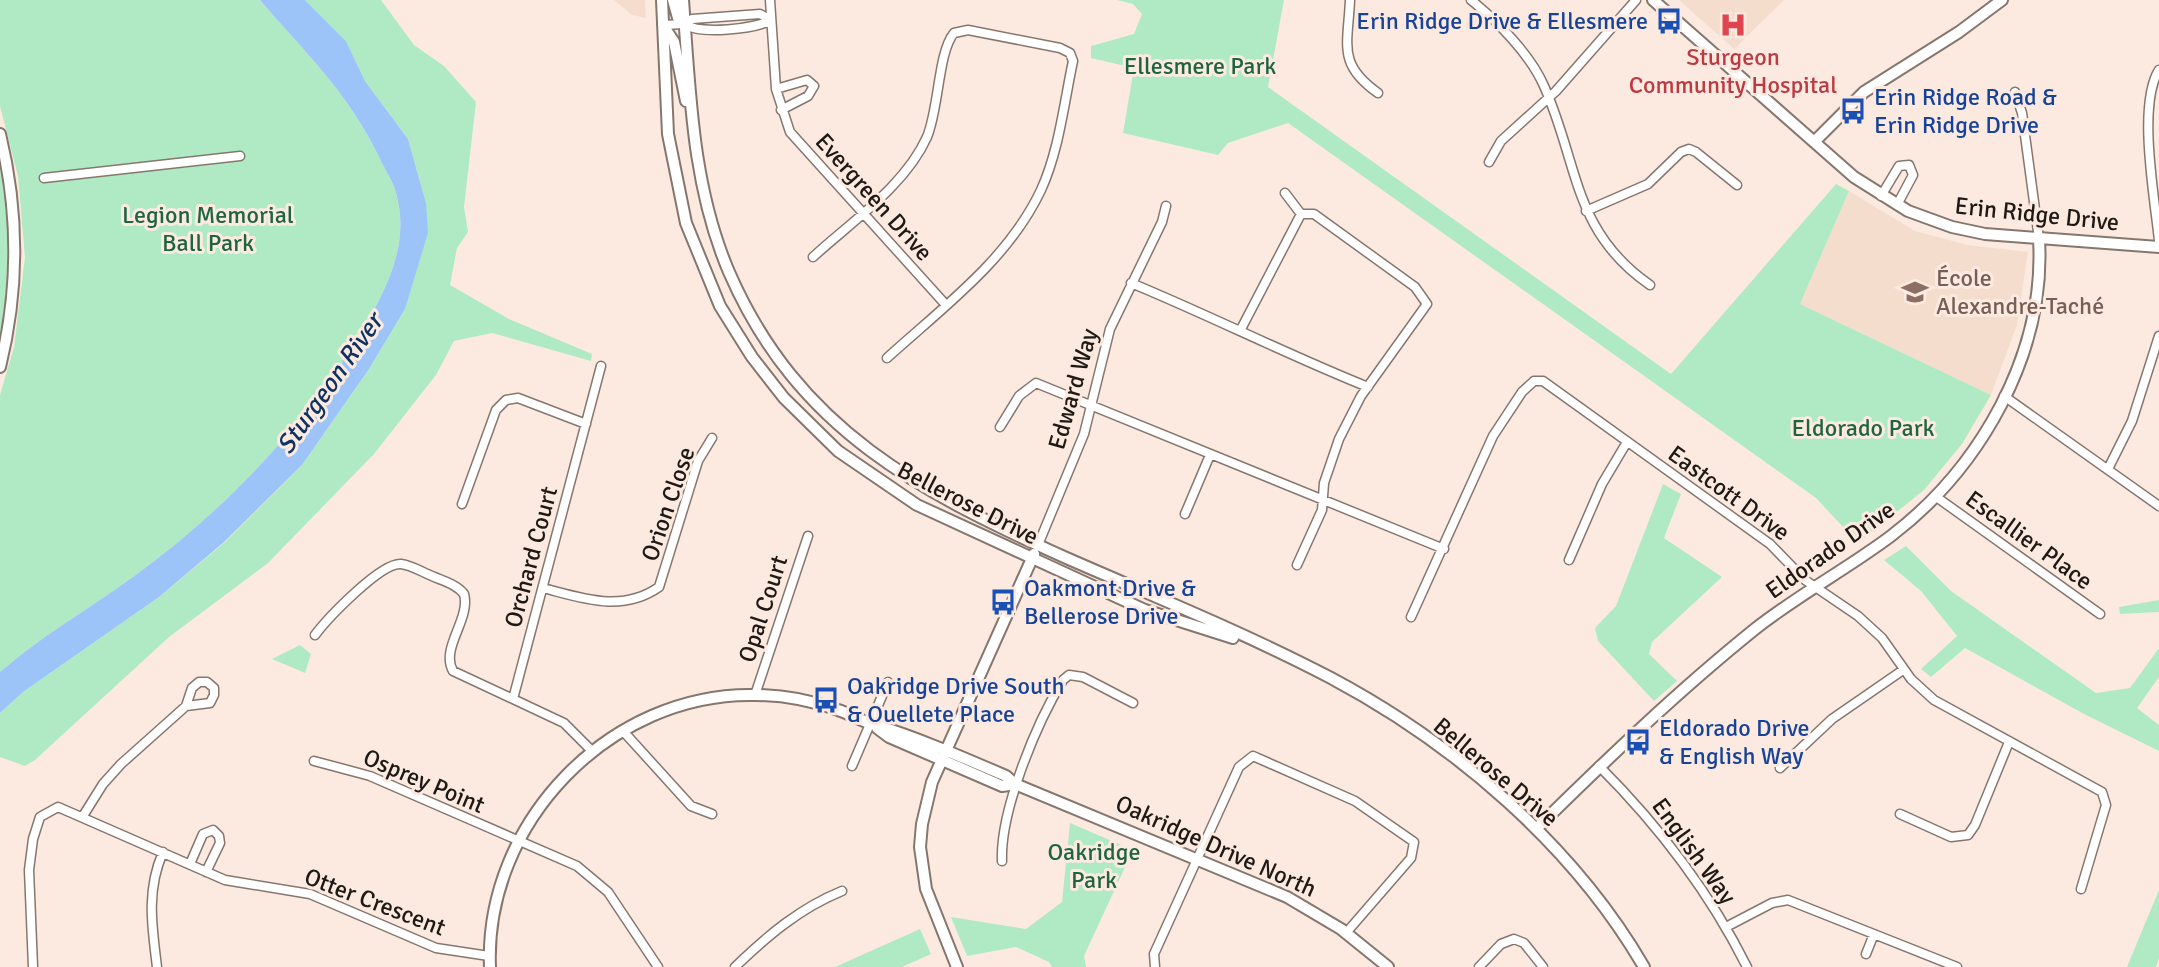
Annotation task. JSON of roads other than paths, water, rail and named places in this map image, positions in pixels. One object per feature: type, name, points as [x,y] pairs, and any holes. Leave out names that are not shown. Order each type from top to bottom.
[{"type":"street","name":"Bellerose Drive","points":[[662,0],[668,134],[680,202],[710,286],[751,357],[801,417],[857,466],[917,505],[1145,610],[1282,653]]},
{"type":"street","points":[[673,0],[678,18],[697,30],[761,26],[771,19]]},
{"type":"street","name":"Bellerose Drive","points":[[684,0],[696,156],[712,227],[737,290],[780,361],[814,402],[864,449],[944,500],[1038,545],[1282,653],[1384,709],[1468,769],[1536,829],[1599,900],[1644,967]]},
{"type":"street","name":"Evergreen Drive","points":[[769,0],[776,89],[781,110],[797,141],[946,305]]},
{"type":"street","points":[[1350,0],[1349,63],[1358,78],[1378,93]]},
{"type":"street","points":[[1471,0],[1517,48],[1542,81],[1586,211],[1612,253],[1650,285]]},
{"type":"street","points":[[1489,162],[1501,141],[1548,97],[1636,0]]},
{"type":"street","name":"Erin Ridge Drive","points":[[1653,0],[1814,142],[1881,196],[1922,218],[1965,231],[2159,247]]},
{"type":"street","points":[[1814,142],[1856,98],[1959,32],[2002,0]]},
{"type":"street","points":[[663,24],[685,24]]},
{"type":"street","points":[[663,24],[674,42],[696,156]]},
{"type":"street","points":[[813,257],[904,173],[926,139],[947,46],[954,33],[968,30],[1060,48],[1070,53],[1073,61],[1052,158],[1037,197],[1000,253],[887,358]]},
{"type":"street","points":[[2159,70],[2150,88],[2147,111],[2159,242]]},
{"type":"street","points":[[776,89],[807,80],[813,84],[813,92],[781,110]]},
{"type":"street","points":[[2015,92],[2022,113],[2039,239]]},
{"type":"street","points":[[0,134],[7,164],[15,249],[9,323],[0,367]]},
{"type":"street","points":[[1586,211],[1642,188],[1661,174],[1681,152],[1689,149],[1737,185]]},
{"type":"street","points":[[44,178],[240,156]]},
{"type":"street","points":[[1881,196],[1899,166],[1909,165],[1913,175],[1897,205]]},
{"type":"street","points":[[1285,193],[1301,214]]},
{"type":"street","name":"Edward Way","points":[[1038,545],[1076,456],[1093,406],[1110,329],[1162,222],[1166,206]]},
{"type":"street","points":[[1297,565],[1322,510],[1334,450],[1368,387],[1431,304],[1415,287],[1314,214],[1301,214]]},
{"type":"street","points":[[1240,331],[1301,214]]},
{"type":"street","name":"Eldorado Drive","points":[[1536,829],[1600,766],[1754,630],[1890,536],[1935,496],[1969,456],[2018,366],[2031,323],[2038,282],[2039,239]]},
{"type":"street","points":[[1131,283],[1213,317],[1262,344],[1368,387]]},
{"type":"street","points":[[2108,469],[2132,421],[2159,336]]},
{"type":"street","name":"Orchard Court","points":[[513,699],[601,366]]},
{"type":"street","name":"Eastcott Drive","points":[[1411,617],[1493,436],[1529,383],[1539,380],[1770,544],[1815,586],[1872,628],[1903,670],[1934,700],[2098,789],[2106,797],[2105,809],[2081,889]]},
{"type":"street","points":[[1000,427],[1019,396],[1034,383],[1444,549]]},
{"type":"street","points":[[2004,396],[2159,506]]},
{"type":"street","points":[[462,504],[496,410],[506,400],[518,398],[586,424]]},
{"type":"street","name":"Orion Close","points":[[543,588],[610,603],[657,589],[664,577],[698,461],[712,438]]},
{"type":"street","points":[[1569,560],[1602,484],[1627,442]]},
{"type":"street","points":[[1185,514],[1210,455]]},
{"type":"street","name":"Escallier Place","points":[[1935,496],[2100,614]]},
{"type":"street","name":"Opal Court","points":[[755,695],[808,536]]},
{"type":"street","points":[[957,967],[932,908],[921,867],[920,847],[926,802],[944,755],[1038,545]]},
{"type":"street","name":"Orchard Court","points":[[315,635],[354,594],[390,567],[406,565],[455,586],[464,594],[465,607],[450,657],[453,671],[564,723],[592,751]]},
{"type":"street","points":[[1780,768],[1832,719],[1903,670]]},
{"type":"street","points":[[1002,861],[1002,840],[1015,784],[1066,677],[1080,676],[1133,703]]},
{"type":"street","points":[[852,766],[888,682]]},
{"type":"street","name":"Oakridge Drive North","points":[[490,961],[496,900],[519,840],[547,796],[592,751],[623,731],[682,706],[706,700],[755,695],[822,705],[871,724],[893,729],[944,755],[1006,776],[1015,784],[1287,897],[1346,933],[1388,967]]},
{"type":"street","points":[[83,816],[111,773],[186,706]]},
{"type":"street","points":[[623,731],[691,806],[712,814]]},
{"type":"street","points":[[1900,814],[1951,837],[1968,835],[1975,825],[2009,742]]},
{"type":"street","points":[[1155,967],[1154,954],[1239,766],[1249,757],[1263,759],[1343,795],[1407,834],[1416,848],[1411,858],[1346,933]]},
{"type":"street","name":"Osprey Point","points":[[314,761],[370,776],[568,860],[602,885],[622,910],[658,967]]},
{"type":"street","name":"English Way","points":[[1600,766],[1674,849],[1726,927],[1746,967]]},
{"type":"street","name":"Otter Crescent","points":[[33,967],[29,870],[38,821],[46,811],[58,807],[225,880],[310,894],[436,948],[490,961]]},
{"type":"street","points":[[190,864],[203,834],[213,830],[219,836],[220,843],[206,872]]},
{"type":"street","points":[[157,967],[150,897],[154,873],[163,852]]},
{"type":"street","points":[[734,967],[775,930],[820,901],[842,891]]},
{"type":"street","points":[[1726,927],[1772,903],[1788,900],[1957,967]]},
{"type":"street","points":[[1866,954],[1874,934]]},
{"type":"street","points":[[1479,967],[1501,944],[1514,939],[1524,943],[1543,967]]},
{"type":"water","name":"Sturgeon River","points":[[260,0],[305,0],[346,41],[365,81],[408,139],[426,203],[428,233],[405,309],[369,369],[302,465],[223,543],[159,597],[23,692],[0,713],[0,672],[32,646],[166,552],[229,497],[286,437],[359,336],[393,267],[398,249],[400,212],[391,180],[368,135],[341,94]]},
{"type":"place","name":"Erin Ridge Drive & Ellesmere","points":[[1669,21]]},
{"type":"place","name":"Sturgeon Community Hospital","points":[[1733,25]]},
{"type":"place","name":"Erin Ridge Road & Erin Ridge Drive","points":[[1853,111]]},
{"type":"place","name":"École Alexandre-Taché","points":[[1915,292]]},
{"type":"place","name":"Oakmont Drive & Bellerose Drive","points":[[1003,602]]},
{"type":"place","name":"Oakridge Drive South & Ouellete Place","points":[[826,700]]},
{"type":"place","name":"Eldorado Drive & English Way","points":[[1638,742]]},
{"type":"park label","name":"Ellesmere Park","points":[[1200,66]]},
{"type":"park label","name":"Legion Memorial Ball Park","points":[[208,229]]},
{"type":"park label","name":"Eldorado Park","points":[[1863,428]]},
{"type":"park label","name":"Oakridge Park","points":[[1094,866]]}]
